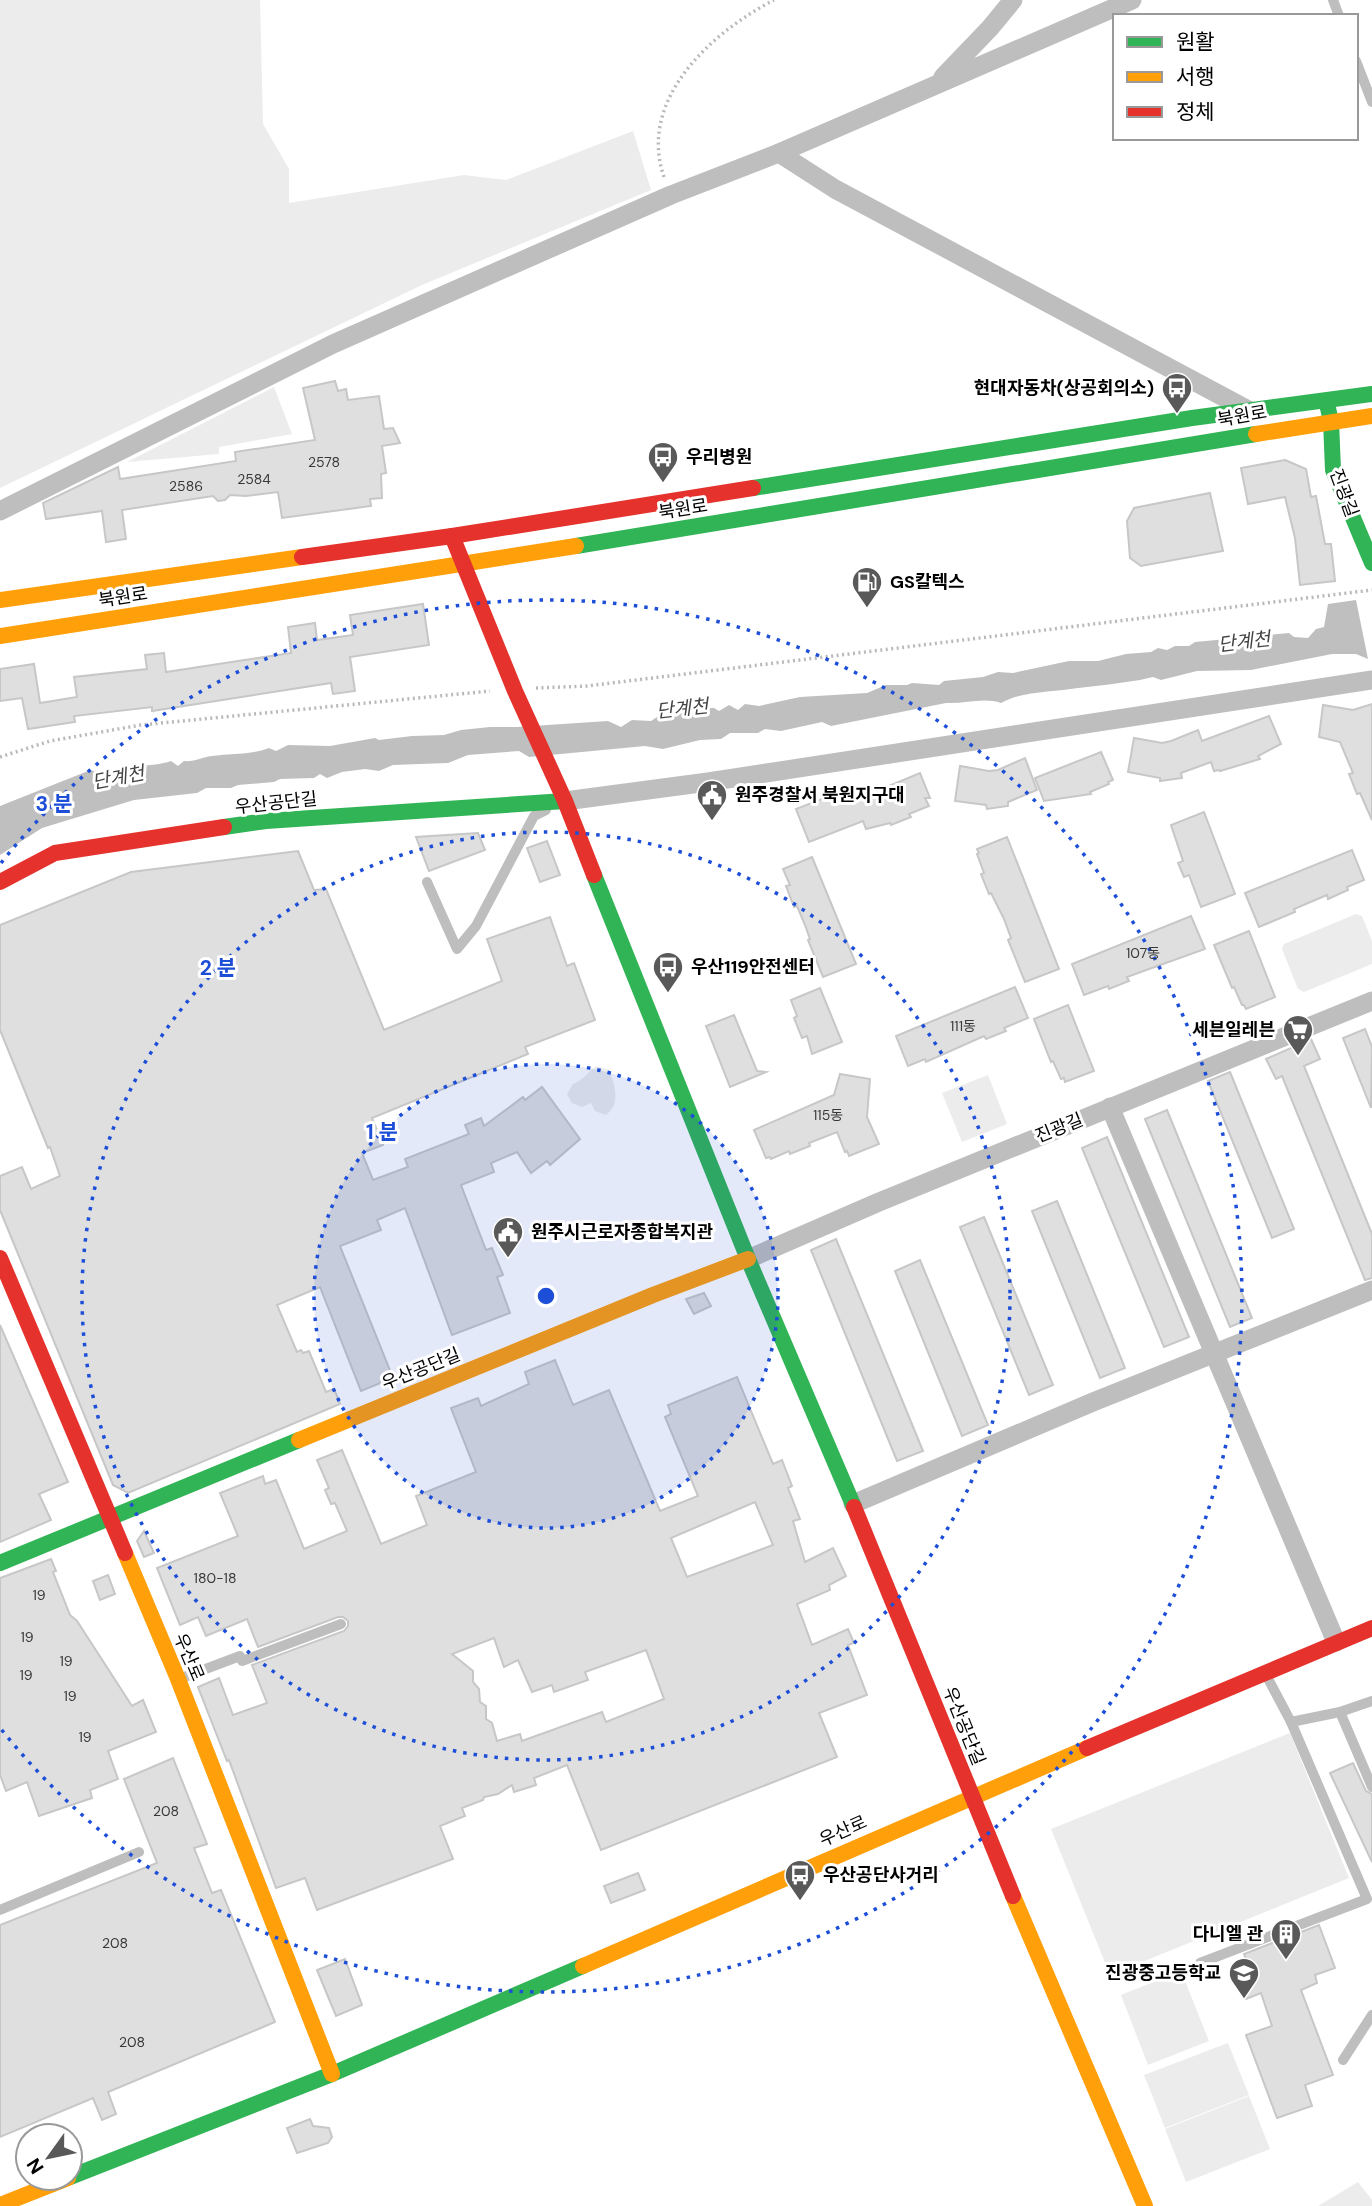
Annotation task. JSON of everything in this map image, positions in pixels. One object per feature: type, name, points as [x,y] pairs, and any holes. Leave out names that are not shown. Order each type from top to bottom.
[{"type":"street","points":[[937,83],[1013,0]]},
{"type":"street","points":[[0,510],[333,344],[670,195],[779,153],[1132,0]]},
{"type":"street","points":[[779,153],[835,189],[1248,410]]},
{"type":"street","name":"북원로","points":[[0,600],[452,536],[1325,398],[1372,394]]},
{"type":"street","name":"진광길","points":[[1325,398],[1331,421],[1333,470],[1372,563]]},
{"type":"street","name":"북원로","points":[[0,636],[463,565],[1372,416]]},
{"type":"street","points":[[452,536],[514,690]]},
{"type":"street","points":[[565,801],[708,782],[1372,680]]},
{"type":"street","name":"우산공단길","points":[[514,690],[565,801],[748,1259],[853,1504],[971,1796],[1145,2206]]},
{"type":"street","name":"우산공단길","points":[[0,882],[55,853],[266,821],[565,801]]},
{"type":"street","name":"진광길","points":[[748,1259],[879,1202],[1372,1001]]},
{"type":"street","points":[[1110,1107],[1336,1643]]},
{"type":"street","name":"우산로","points":[[0,1258],[178,1679],[332,2074]]},
{"type":"street","name":"우산공단길","points":[[0,1563],[653,1295],[748,1259]]},
{"type":"street","points":[[853,1504],[1093,1402],[1372,1290]]},
{"type":"street","name":"우산로","points":[[84,2172],[332,2074],[971,1796],[1372,1628]]},
{"type":"street","name":"우산로","points":[[0,2205],[33,2192]]},
{"type":"lane","points":[[1358,66],[1372,102]]},
{"type":"lane","points":[[427,882],[457,950],[476,926],[534,816],[565,801]]},
{"type":"lane","points":[[178,1679],[240,1656],[242,1661],[341,1624]]},
{"type":"lane","points":[[1264,1671],[1291,1722],[1372,1911]]},
{"type":"lane","points":[[1291,1722],[1340,1712],[1372,1701]]},
{"type":"lane","points":[[1340,1712],[1372,1787]]},
{"type":"lane","points":[[0,1910],[139,1852]]},
{"type":"lane","points":[[1199,1963],[1367,1899]]},
{"type":"lane","points":[[1343,2060],[1372,2015]]},
{"type":"path","points":[[670,195],[658,158],[664,105],[701,51],[755,10],[775,0]]},
{"type":"path","points":[[0,757],[50,741],[141,726],[514,690],[587,686],[1372,590]]},
{"type":"shaded area","points":[[0,0],[260,0],[263,124],[289,169],[289,203],[464,175],[506,180],[633,131],[651,190],[422,285],[0,488]]},
{"type":"shaded area","points":[[274,387],[292,434],[219,447],[219,454],[127,462]]},
{"type":"shaded area","points":[[1356,914],[1362,916],[1372,941],[1372,964],[1304,992],[1298,989],[1282,949],[1284,944]]},
{"type":"shaded area","points":[[597,1066],[609,1070],[615,1088],[614,1105],[606,1115],[595,1111],[591,1103],[582,1107],[572,1103],[567,1094],[573,1084]]},
{"type":"shaded area","points":[[988,1075],[1007,1124],[962,1142],[942,1093]]},
{"type":"shaded area","points":[[1290,1733],[1349,1878],[1110,1975],[1051,1829]]},
{"type":"shaded area","points":[[1181,1971],[1209,2041],[1148,2065],[1121,1995]]},
{"type":"shaded area","points":[[1228,2043],[1249,2095],[1165,2128],[1144,2075]]},
{"type":"shaded area","points":[[1249,2096],[1270,2149],[1186,2182],[1165,2129]]},
{"type":"shaded area","points":[[1358,2182],[1372,2200],[1372,2206],[1318,2206]]},
{"type":"water","name":"단계천","points":[[1356,600],[1368,659],[1356,654],[1332,654],[1251,670],[1197,671],[1161,680],[1153,677],[1038,692],[1001,703],[946,703],[831,726],[822,722],[781,731],[765,729],[758,733],[730,733],[721,739],[700,740],[663,749],[645,746],[529,757],[519,751],[468,755],[448,763],[393,765],[379,771],[365,769],[342,772],[327,778],[320,774],[314,778],[280,779],[231,788],[206,788],[197,793],[134,800],[42,828],[0,855],[0,806],[88,771],[118,770],[124,766],[171,761],[178,766],[184,761],[269,748],[276,751],[288,745],[330,746],[375,738],[379,740],[444,735],[490,727],[608,721],[621,727],[632,720],[651,721],[660,715],[686,712],[691,708],[714,708],[719,711],[729,705],[738,710],[745,704],[759,706],[800,697],[867,693],[886,685],[939,685],[944,681],[983,677],[998,672],[1013,673],[1069,661],[1098,661],[1126,654],[1151,652],[1158,648],[1167,650],[1175,646],[1189,646],[1195,642],[1289,633],[1294,637],[1308,638],[1316,629],[1324,627],[1328,604]]},
{"type":"building","points":[[335,381],[338,391],[346,389],[348,400],[379,396],[384,429],[393,428],[400,443],[382,446],[386,473],[381,474],[382,498],[370,499],[371,506],[282,518],[278,492],[230,495],[225,500],[218,501],[213,496],[122,510],[126,539],[106,542],[102,511],[46,519],[43,503],[118,467],[120,479],[236,461],[235,452],[315,440],[303,388]]},
{"type":"building","points":[[1285,460],[1306,469],[1311,497],[1316,496],[1325,544],[1331,544],[1335,581],[1300,585],[1295,538],[1285,497],[1248,504],[1241,468]]},
{"type":"building","points":[[1210,493],[1223,551],[1141,566],[1130,558],[1127,521],[1134,508]]},
{"type":"building","points":[[423,604],[429,645],[350,657],[355,691],[333,694],[331,683],[152,711],[152,707],[74,716],[75,722],[28,729],[22,698],[0,701],[0,669],[34,664],[40,703],[77,697],[74,677],[147,669],[145,655],[164,653],[166,672],[291,653],[288,627],[315,623],[317,640],[353,635],[350,615]]},
{"type":"building","points":[[1372,704],[1372,820],[1360,793],[1357,794],[1349,774],[1353,773],[1340,742],[1319,737],[1323,705],[1353,710]]},
{"type":"building","points":[[1269,716],[1281,744],[1258,756],[1260,759],[1220,771],[1214,771],[1211,762],[1181,773],[1182,778],[1160,781],[1160,778],[1128,772],[1134,738],[1162,743],[1198,730],[1202,741]]},
{"type":"building","points":[[1101,752],[1113,780],[1108,782],[1109,784],[1090,792],[1091,794],[1044,801],[1035,778]]},
{"type":"building","points":[[1025,758],[1037,790],[1008,802],[1008,806],[987,809],[986,805],[955,801],[960,766],[998,770]]},
{"type":"building","points":[[920,773],[930,798],[925,798],[929,806],[891,825],[890,823],[866,829],[863,821],[809,842],[796,809],[850,788],[854,799],[865,796]]},
{"type":"building","points":[[1204,812],[1235,894],[1201,907],[1189,875],[1184,877],[1178,863],[1183,861],[1171,825]]},
{"type":"building","points":[[478,833],[485,850],[429,871],[416,837]]},
{"type":"building","points":[[1007,837],[1059,969],[1025,982],[1008,940],[1011,938],[1004,919],[981,874],[984,873],[977,854],[977,849]]},
{"type":"building","points":[[547,841],[560,875],[540,882],[527,848]]},
{"type":"building","points":[[1352,850],[1364,880],[1328,899],[1327,895],[1259,927],[1245,893]]},
{"type":"building","points":[[298,851],[314,890],[326,889],[384,1030],[502,981],[487,939],[550,917],[567,966],[574,963],[595,1020],[525,1047],[528,1054],[372,1118],[383,1145],[362,1153],[373,1180],[408,1167],[405,1159],[469,1134],[465,1125],[481,1118],[484,1126],[523,1097],[525,1100],[542,1087],[580,1139],[550,1165],[547,1161],[531,1173],[517,1152],[491,1163],[494,1172],[461,1185],[486,1250],[492,1248],[503,1275],[497,1277],[510,1313],[452,1335],[405,1208],[377,1220],[381,1230],[340,1246],[393,1378],[361,1391],[320,1287],[277,1305],[297,1352],[309,1351],[326,1392],[334,1389],[340,1404],[128,1493],[113,1485],[0,1210],[0,1176],[22,1167],[31,1189],[60,1176],[0,1030],[0,925],[131,872]]},
{"type":"building","points":[[812,857],[856,964],[823,977],[805,925],[786,886],[790,885],[783,869]]},
{"type":"building","points":[[1191,916],[1205,949],[1127,977],[1129,981],[1109,989],[1108,986],[1084,995],[1072,964]]},
{"type":"building","points":[[1249,931],[1275,997],[1246,1009],[1234,987],[1232,988],[1214,945]]},
{"type":"building","points":[[1015,987],[1028,1018],[986,1039],[984,1036],[926,1062],[925,1059],[908,1066],[896,1036]]},
{"type":"building","points":[[820,988],[842,1042],[812,1054],[807,1036],[802,1038],[794,1018],[797,1016],[791,1000]]},
{"type":"building","points":[[1068,1005],[1094,1071],[1065,1082],[1053,1061],[1051,1062],[1034,1019]]},
{"type":"building","points":[[734,1015],[757,1071],[766,1072],[730,1087],[706,1026]]},
{"type":"building","points":[[1365,1029],[1372,1047],[1371,1108],[1343,1038]]},
{"type":"building","points":[[1311,1039],[1320,1059],[1304,1066],[1372,1234],[1372,1278],[1365,1280],[1282,1076],[1276,1079],[1266,1059]]},
{"type":"building","points":[[1230,1072],[1294,1229],[1272,1238],[1208,1081]]},
{"type":"building","points":[[840,1074],[870,1079],[867,1117],[879,1144],[849,1156],[837,1132],[790,1154],[789,1151],[771,1159],[766,1158],[754,1130],[834,1095]]},
{"type":"building","points":[[1167,1110],[1252,1318],[1230,1327],[1145,1119]]},
{"type":"building","points":[[1107,1137],[1189,1337],[1164,1347],[1082,1148]]},
{"type":"building","points":[[1057,1201],[1125,1368],[1100,1378],[1032,1211]]},
{"type":"building","points":[[984,1217],[1053,1385],[1029,1395],[960,1227]]},
{"type":"building","points":[[836,1239],[923,1451],[897,1461],[811,1250]]},
{"type":"building","points":[[920,1260],[988,1425],[962,1436],[895,1271]]},
{"type":"building","points":[[704,1293],[711,1306],[694,1314],[686,1299]]},
{"type":"building","points":[[0,1325],[68,1482],[39,1494],[51,1520],[0,1542]]},
{"type":"building","points":[[555,1360],[573,1405],[609,1390],[660,1511],[698,1496],[665,1417],[671,1414],[668,1405],[737,1377],[773,1464],[782,1460],[792,1486],[788,1488],[800,1519],[793,1521],[805,1562],[833,1548],[846,1576],[829,1585],[830,1590],[797,1604],[812,1645],[848,1629],[854,1643],[848,1645],[867,1695],[819,1713],[837,1757],[601,1850],[567,1765],[534,1778],[536,1785],[514,1792],[512,1785],[498,1794],[484,1797],[483,1800],[462,1808],[465,1816],[440,1826],[453,1859],[317,1910],[305,1878],[276,1888],[229,1760],[227,1761],[198,1687],[219,1678],[233,1715],[267,1703],[252,1665],[344,1631],[348,1621],[338,1617],[258,1647],[247,1619],[206,1636],[198,1617],[180,1625],[157,1568],[238,1536],[220,1493],[263,1476],[265,1484],[276,1480],[304,1549],[347,1531],[335,1503],[331,1504],[325,1490],[329,1488],[317,1460],[342,1450],[381,1544],[427,1525],[416,1496],[476,1472],[451,1408],[478,1398],[481,1406],[529,1384],[525,1372]],"holes":[[[755,1502],[773,1545],[687,1577],[671,1538]],[[494,1638],[504,1667],[518,1660],[532,1692],[552,1685],[554,1692],[588,1680],[585,1672],[646,1650],[664,1699],[606,1722],[602,1712],[522,1741],[520,1734],[497,1741],[492,1723],[486,1719],[486,1706],[480,1702],[479,1689],[473,1682],[473,1671],[452,1654]]]},
{"type":"building","points":[[144,1531],[154,1553],[144,1557],[137,1541]]},
{"type":"building","points":[[51,1559],[56,1571],[53,1572],[70,1615],[77,1621],[132,1706],[143,1700],[156,1732],[108,1751],[118,1779],[90,1790],[92,1798],[39,1816],[27,1782],[6,1791],[0,1775],[0,1578]]},
{"type":"building","points":[[108,1575],[115,1594],[100,1600],[93,1581]]},
{"type":"building","points":[[173,1758],[207,1844],[194,1848],[212,1893],[221,1890],[275,2022],[108,2092],[116,2114],[102,2120],[93,2098],[36,2122],[14,2122],[14,2131],[0,2137],[0,1925],[157,1863],[124,1779]]},
{"type":"building","points":[[1353,1763],[1366,1791],[1372,1794],[1372,1862],[1330,1773]]},
{"type":"building","points":[[638,1873],[645,1890],[611,1903],[604,1886]]},
{"type":"building","points":[[1319,1925],[1335,1968],[1315,1975],[1317,1983],[1301,1990],[1333,2075],[1305,2085],[1312,2106],[1277,2118],[1246,2035],[1272,2026],[1261,1993],[1246,1999],[1233,1964],[1246,1959],[1244,1954]]},
{"type":"building","points":[[345,1959],[362,2005],[336,2016],[317,1970]]},
{"type":"building","points":[[310,2119],[313,2126],[329,2128],[332,2137],[328,2143],[297,2153],[287,2128]]},
{"type":"traffic: fast","points":[[753,488],[1192,418],[1372,394]]},
{"type":"traffic: fast","points":[[1327,404],[1331,421],[1333,470],[1372,563]]},
{"type":"traffic: fast","points":[[576,546],[1256,434]]},
{"type":"traffic: fast","points":[[224,827],[266,821],[565,801]]},
{"type":"traffic: fast","points":[[594,875],[748,1259],[854,1507]]},
{"type":"traffic: fast","points":[[0,1563],[299,1440]]},
{"type":"traffic: fast","points":[[84,2171],[332,2074],[583,1966]]},
{"type":"traffic: slow","points":[[1256,434],[1372,416]]},
{"type":"traffic: slow","points":[[0,636],[576,546]]},
{"type":"traffic: slow","points":[[0,600],[302,557]]},
{"type":"traffic: slow","points":[[299,1440],[653,1295],[748,1259]]},
{"type":"traffic: slow","points":[[125,1553],[178,1679],[332,2074]]},
{"type":"traffic: slow","points":[[583,1966],[1087,1748]]},
{"type":"traffic: slow","points":[[1013,1896],[1145,2206]]},
{"type":"traffic: slow","points":[[0,2205],[33,2192]]},
{"type":"traffic: jam","points":[[302,557],[753,488]]},
{"type":"traffic: jam","points":[[452,536],[594,875]]},
{"type":"traffic: jam","points":[[0,882],[55,853],[224,827]]},
{"type":"traffic: jam","points":[[0,1258],[125,1553]]},
{"type":"traffic: jam","points":[[854,1507],[1013,1896]]},
{"type":"traffic: jam","points":[[1087,1748],[1372,1628]]},
{"type":"place","name":"현대자동차(상공회의소)","points":[[1177,415]]},
{"type":"place","name":"우리병원","points":[[663,484]]},
{"type":"place","name":"GS칼텍스","points":[[867,609]]},
{"type":"place","name":"원주경찰서 북원지구대","points":[[712,822]]},
{"type":"place","name":"우산119안전센터","points":[[668,994]]},
{"type":"place","name":"세븐일레븐","points":[[1298,1057]]},
{"type":"place","name":"원주시근로자종합복지관","points":[[508,1259]]},
{"type":"place","name":"우산공단사거리","points":[[800,1902]]},
{"type":"place","name":"다니엘 관","points":[[1286,1961]]},
{"type":"place","name":"진광중고등학교","points":[[1244,2000]]}]
